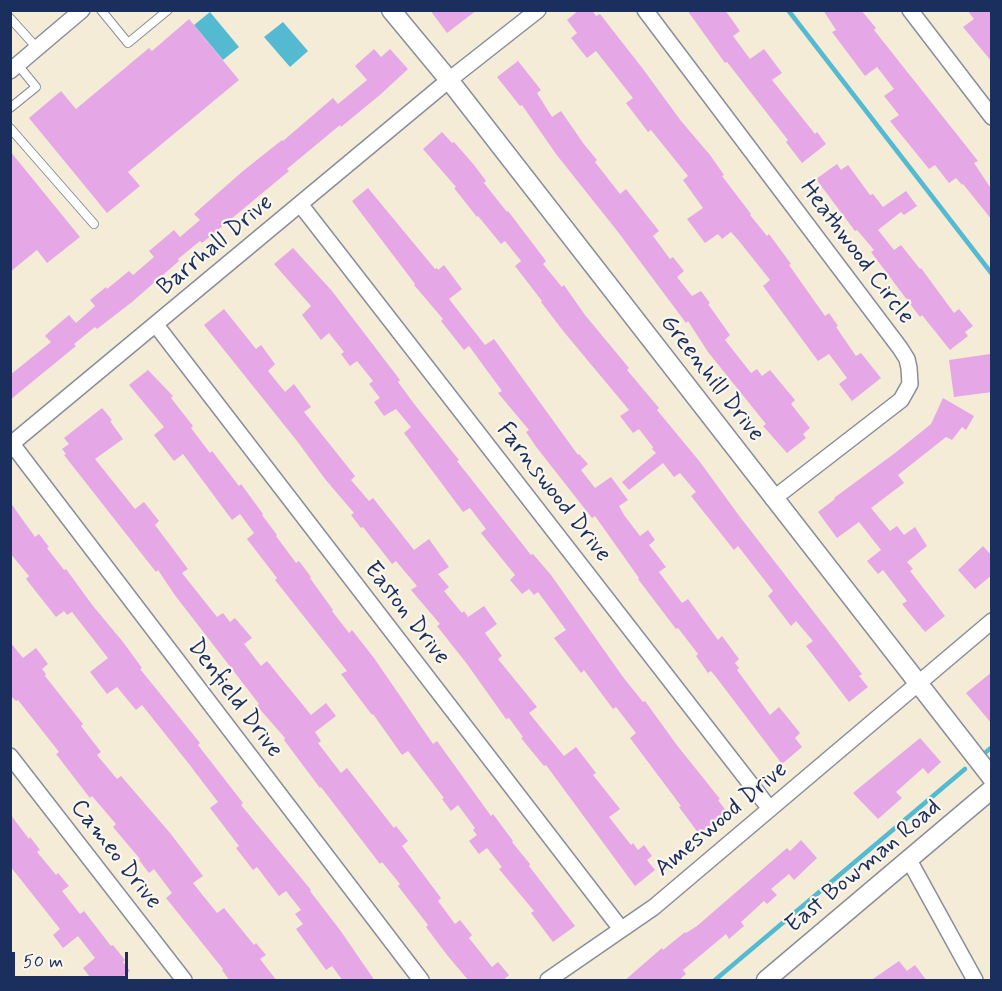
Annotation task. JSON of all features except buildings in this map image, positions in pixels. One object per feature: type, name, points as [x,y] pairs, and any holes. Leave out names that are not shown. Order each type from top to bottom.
[{"type":"street","name":"Greenhill Drive","points":[[391,10],[449,80],[992,778]]},
{"type":"street","points":[[449,80],[538,10]]},
{"type":"street","name":"Heathwood Circle","points":[[645,10],[907,359],[910,384],[901,400],[773,499]]},
{"type":"street","points":[[910,10],[992,117]]},
{"type":"street","points":[[14,68],[74,13]]},
{"type":"street","name":"Barrhall Drive","points":[[11,445],[449,80]]},
{"type":"street","name":"Farnswood Drive","points":[[300,204],[770,809]]},
{"type":"street","name":"Easton Drive","points":[[156,325],[621,929]]},
{"type":"street","name":"Denfield Drive","points":[[11,445],[421,981]]},
{"type":"street","name":"Ameswood Drive","points":[[548,981],[654,907],[992,621]]},
{"type":"street","name":"Cameo Drive","points":[[10,756],[184,981]]},
{"type":"street","name":"East Bowman Road","points":[[766,981],[992,789]]},
{"type":"street","points":[[909,860],[975,981]]},
{"type":"lane","points":[[101,10],[128,43],[168,10]]},
{"type":"lane","points":[[10,18],[37,48]]},
{"type":"lane","points":[[10,108],[36,87],[14,68]]},
{"type":"lane","points":[[10,128],[94,224]]},
{"type":"water","points":[[210,12],[239,47],[223,60],[194,25]]},
{"type":"water","points":[[283,22],[308,51],[290,67],[264,37]]},
{"type":"waterway","points":[[788,10],[992,274]]},
{"type":"waterway","points":[[986,752],[992,747]]},
{"type":"waterway","points":[[715,980],[965,769]]}]
